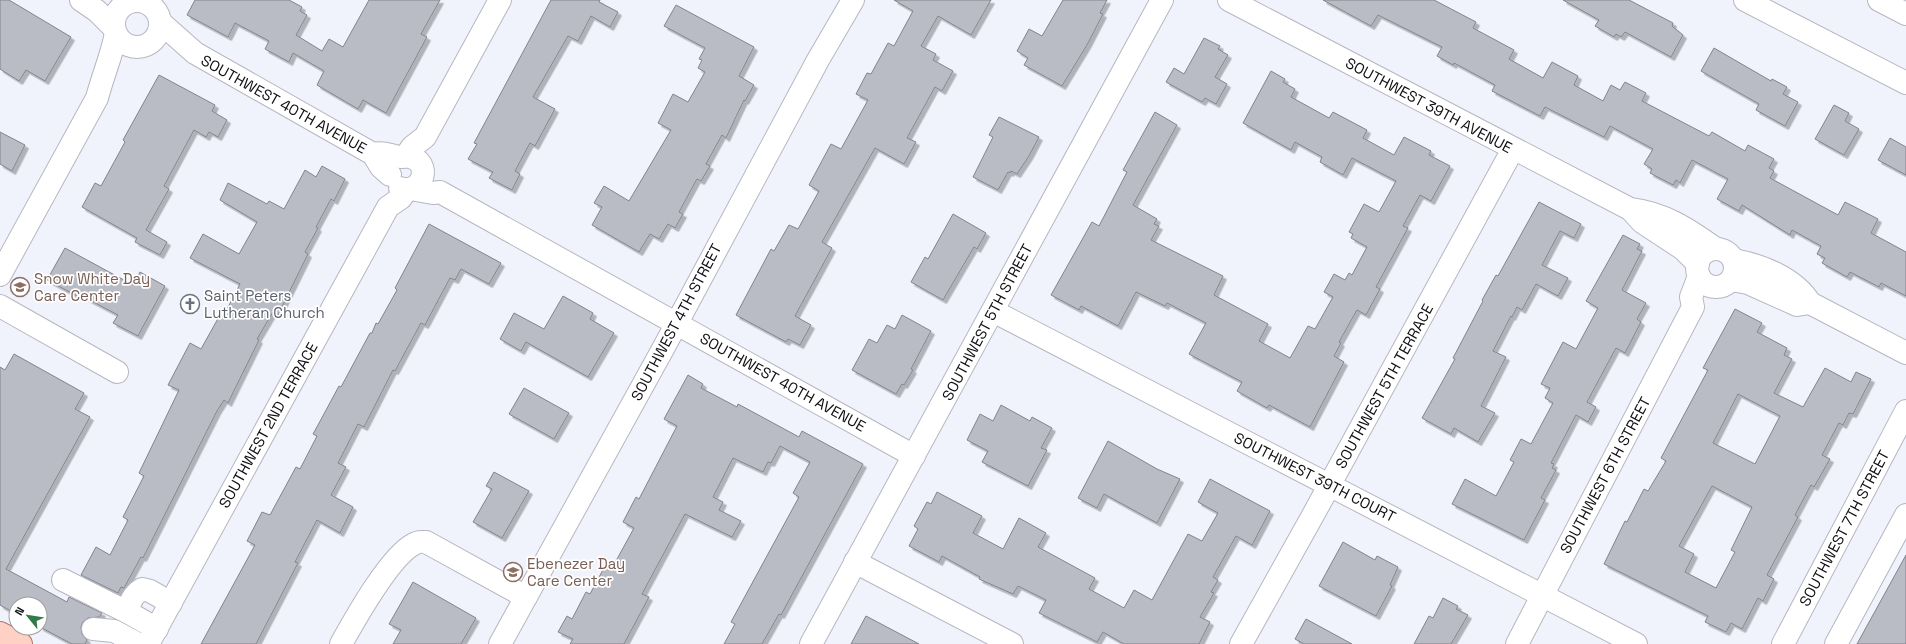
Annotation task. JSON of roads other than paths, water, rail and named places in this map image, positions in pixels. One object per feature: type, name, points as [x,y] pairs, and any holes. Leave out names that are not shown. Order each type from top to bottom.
[{"type":"main road","points":[[0,633],[21,644]]},
{"type":"street","name":"SOUTHWEST 40TH AVENUE","points":[[81,0],[97,11],[115,30],[125,44],[161,46],[195,53],[373,154],[380,167],[406,172],[438,185],[440,192],[677,322],[914,456]]},
{"type":"street","name":"SOUTHWEST 2ND TERRACE","points":[[152,636],[388,206],[401,198],[412,147],[425,137],[500,0]]},
{"type":"street","name":"SOUTHWEST 4TH STREET","points":[[500,644],[677,322],[818,60],[853,0]]},
{"type":"street","name":"SOUTHWEST 5TH STREET","points":[[811,644],[1162,0]]},
{"type":"street","name":"SOUTHWEST 39TH AVENUE","points":[[1228,0],[1513,149],[1630,208],[1649,211],[1690,231],[1725,269],[1748,283],[1797,305],[1810,303],[1906,353]]},
{"type":"street","points":[[1745,0],[1906,83]]},
{"type":"street","points":[[1879,0],[1906,14]]},
{"type":"street","name":"SOUTHWEST 40TH AVENUE","points":[[115,30],[114,20],[117,13],[129,1],[149,3],[160,12],[195,53]]},
{"type":"street","points":[[97,98],[112,82],[128,57],[142,46],[153,41],[157,35],[160,12]]},
{"type":"street","points":[[0,275],[97,98],[104,72],[112,52],[115,30]]},
{"type":"street","name":"SOUTHWEST 5TH TERRACE","points":[[1241,644],[1330,485],[1513,149]]},
{"type":"street","name":"SOUTHWEST 39TH AVENUE","points":[[1630,208],[1642,222],[1683,249],[1699,270],[1707,284],[1725,269]]},
{"type":"street","points":[[1693,307],[1702,306],[1711,299],[1725,269],[1704,254],[1699,270]]},
{"type":"street","name":"SOUTHWEST 6TH STREET","points":[[1517,644],[1693,307],[1691,297],[1699,270]]},
{"type":"street","points":[[0,306],[117,372]]},
{"type":"street","name":"SOUTHWEST 39TH COURT","points":[[993,311],[1636,644]]},
{"type":"street","name":"SOUTHWEST 7TH STREET","points":[[1782,644],[1906,411]]},
{"type":"street","points":[[1836,644],[1906,515]]},
{"type":"street","points":[[341,644],[356,616],[385,573],[408,548],[420,541],[426,542],[526,597]]},
{"type":"street","points":[[855,562],[1012,644]]},
{"type":"street","points":[[63,580],[129,613],[152,636]]},
{"type":"street","points":[[129,613],[128,608],[135,593],[142,589],[171,603]]},
{"type":"street","points":[[93,629],[114,631],[138,644]]},
{"type":"place","name":"Snow White Day Care Center","points":[[20,287]]},
{"type":"place","name":"Saint Peters Lutheran Church","points":[[190,304]]},
{"type":"place","name":"Ebenezer Day Care Center","points":[[513,572]]}]
